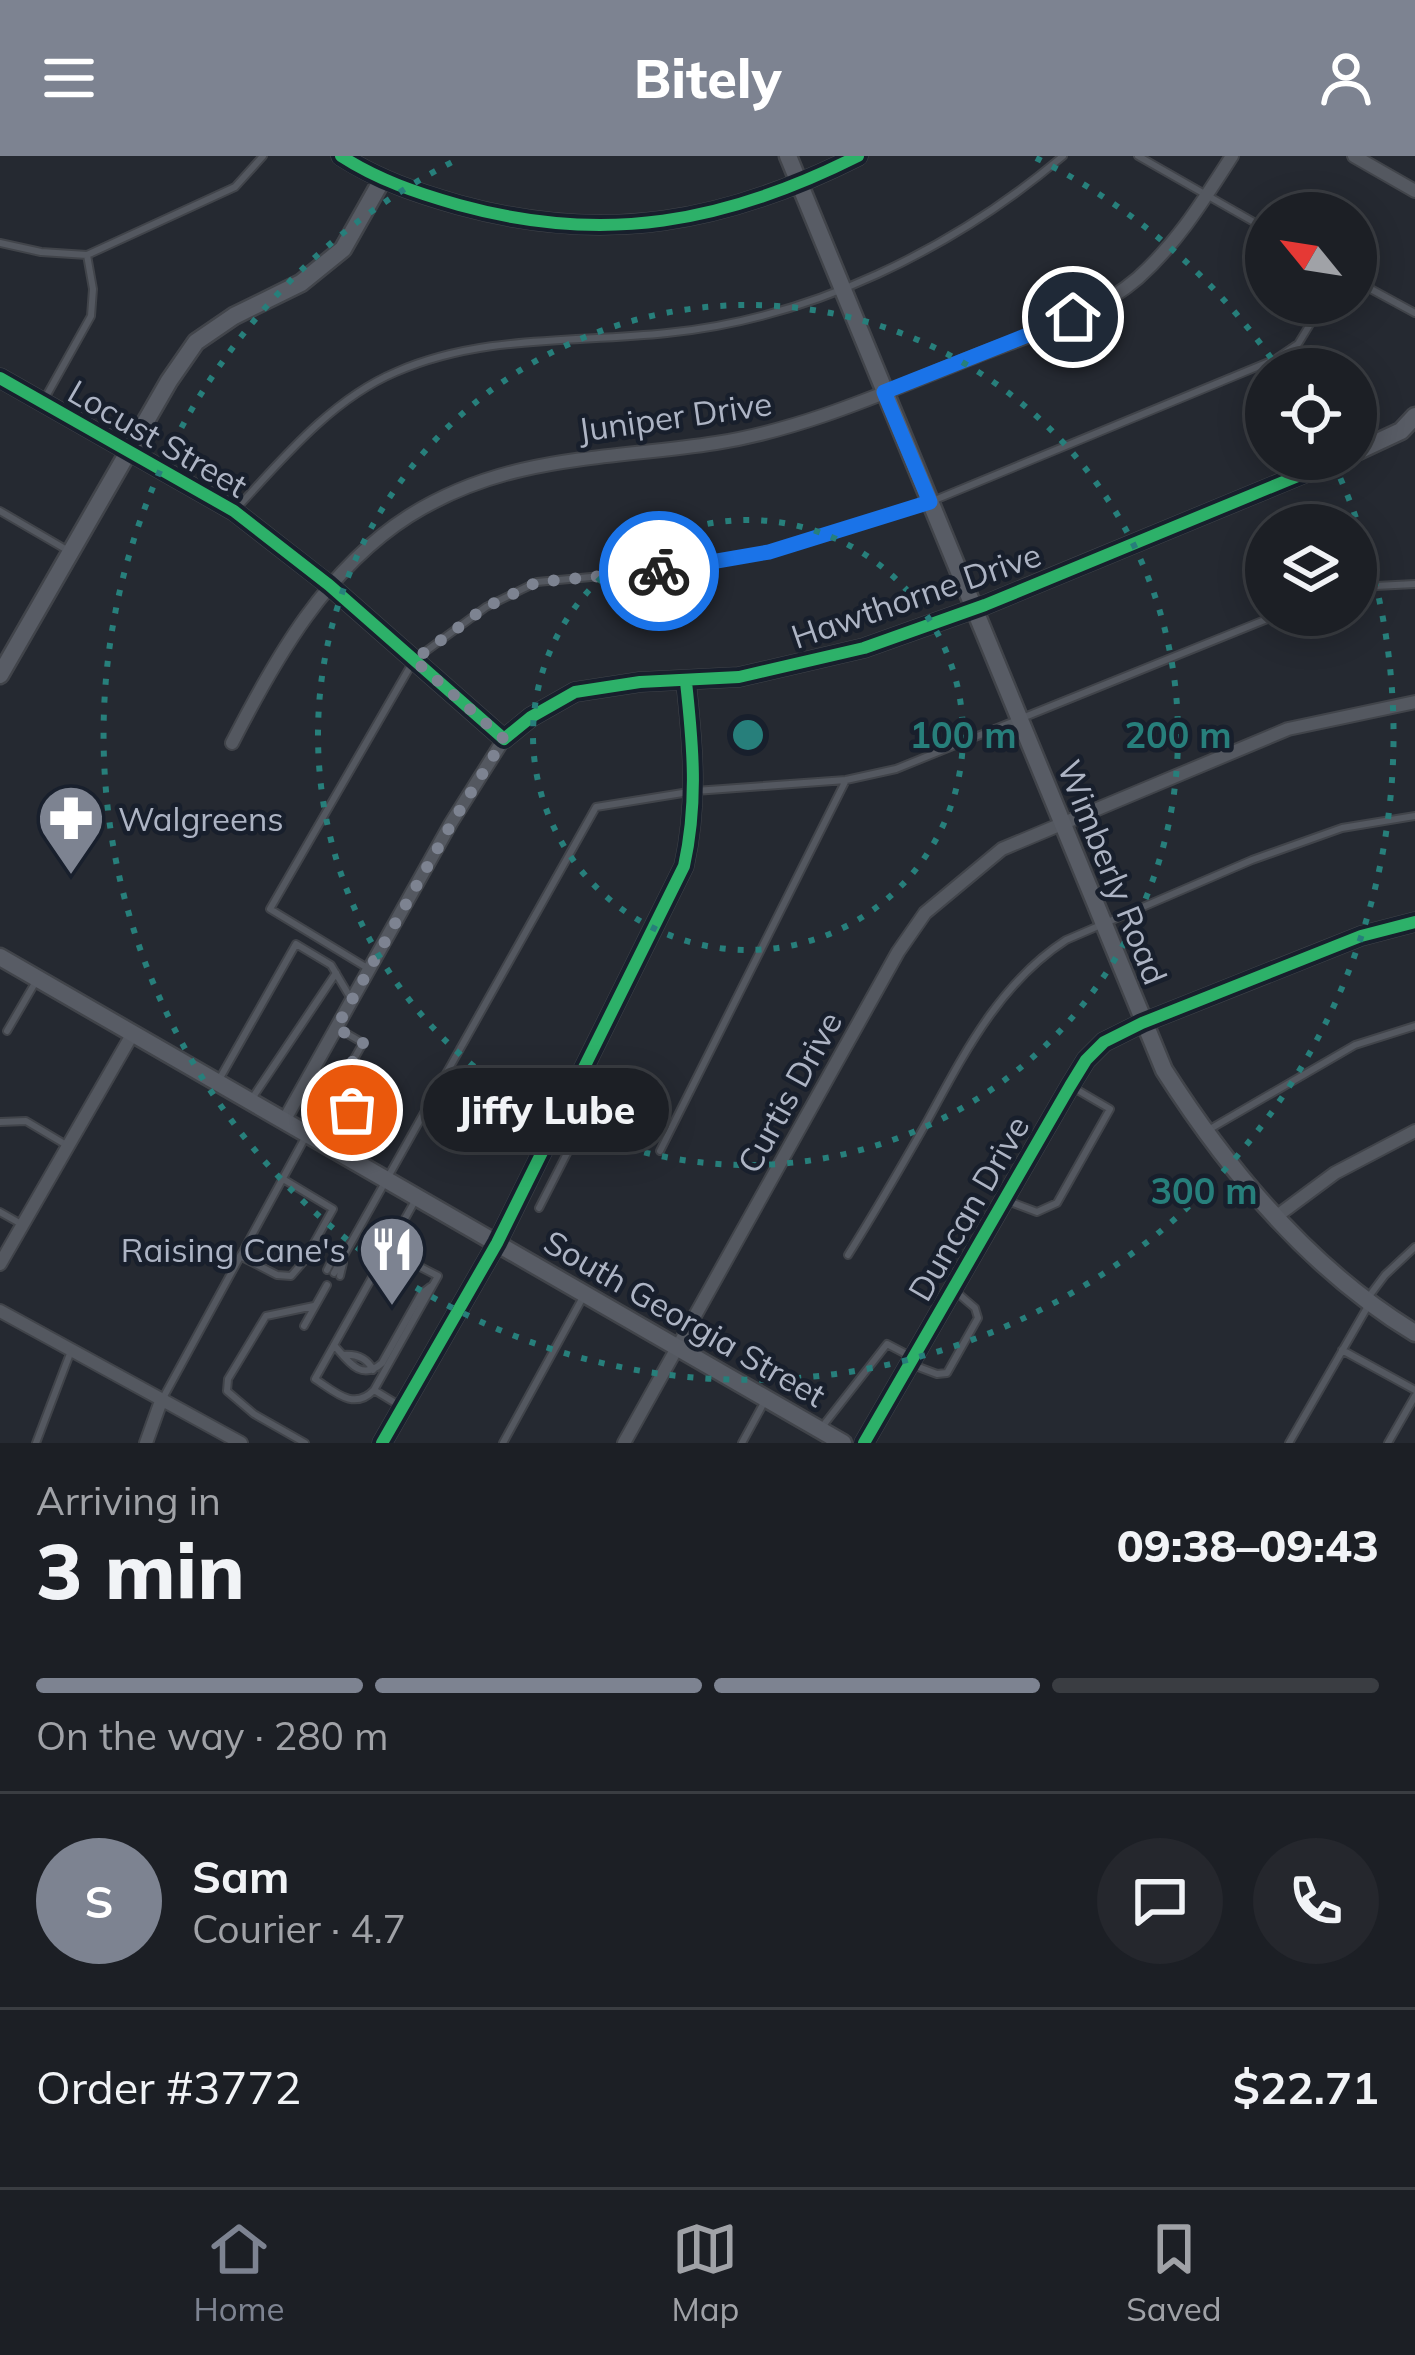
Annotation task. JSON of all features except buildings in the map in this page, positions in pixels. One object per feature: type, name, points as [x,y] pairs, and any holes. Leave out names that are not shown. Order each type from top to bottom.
[{"type":"main road","points":[[341,156],[419,194],[505,218],[556,226],[662,222],[700,215],[800,182],[858,156]]},
{"type":"main road","name":"Wimberly Road","points":[[788,156],[1164,1070],[1207,1132],[1305,1249],[1367,1303],[1415,1333]]},
{"type":"main road","points":[[0,675],[8,642],[70,552],[169,380],[196,342],[234,316],[301,283],[343,249],[382,179]]},
{"type":"main road","name":"Locust Street","points":[[0,378],[234,511],[329,584],[504,739]]},
{"type":"main road","points":[[1377,445],[1408,435],[1415,416]]},
{"type":"main road","name":"Hawthorne Drive","points":[[504,739],[575,692],[640,682],[739,677],[817,661],[973,610],[1288,480]]},
{"type":"main road","points":[[382,1443],[496,1244],[684,866],[694,824],[695,791],[686,682]]},
{"type":"main road","name":"Duncan Drive","points":[[864,1443],[1070,1086],[1104,1042],[1361,936],[1415,922]]},
{"type":"main road","name":"South Georgia Street","points":[[0,957],[842,1443]]},
{"type":"street","name":"Juniper Drive","points":[[232,742],[263,682],[329,584],[408,517],[457,490],[514,469],[783,429],[1073,317],[1133,281],[1180,237],[1232,156]]},
{"type":"street","points":[[1354,156],[1415,191]]},
{"type":"street","name":"Curtis Drive","points":[[624,1443],[887,971],[925,913],[1001,850],[1062,823],[1288,729],[1415,702]]},
{"type":"street","name":"Hawthorne Drive","points":[[284,1120],[504,739]]},
{"type":"street","points":[[0,1264],[133,1033]]},
{"type":"street","points":[[1277,1216],[1335,1173],[1415,1131]]},
{"type":"street","points":[[0,1311],[241,1443]]},
{"type":"street","points":[[146,1443],[161,1401]]},
{"type":"lane","points":[[0,243],[87,256],[235,187],[263,156]]},
{"type":"lane","points":[[234,511],[347,399],[392,373],[513,341],[671,333],[736,321],[841,286],[950,239],[1063,156]]},
{"type":"lane","points":[[1138,156],[1245,217]]},
{"type":"lane","points":[[43,403],[91,316],[93,289],[87,256]]},
{"type":"lane","points":[[1377,292],[1415,313]]},
{"type":"lane","points":[[369,969],[270,909],[414,660],[486,607],[537,582],[728,560],[930,502],[1276,358],[1298,344],[1310,324]]},
{"type":"lane","points":[[0,511],[70,552]]},
{"type":"lane","points":[[1377,586],[1415,584]]},
{"type":"lane","points":[[343,1259],[332,1262],[334,1273],[343,1259],[596,806],[695,791],[846,780],[896,769],[1245,628]]},
{"type":"lane","points":[[660,1151],[846,780]]},
{"type":"lane","points":[[848,1255],[968,1049],[1009,987],[1041,956],[1066,940],[1274,852],[1342,828],[1415,816]]},
{"type":"lane","points":[[218,1082],[296,944],[331,964],[352,1000]]},
{"type":"lane","points":[[250,1101],[336,974]]},
{"type":"lane","points":[[7,1031],[38,979]]},
{"type":"lane","points":[[1207,1132],[1355,1046],[1415,1026]]},
{"type":"lane","points":[[331,1148],[352,1110],[332,1098],[363,1043],[336,1028]]},
{"type":"lane","points":[[313,1068],[340,1083]]},
{"type":"lane","points":[[1004,1200],[1037,1212],[1057,1203],[1110,1109],[1070,1086]]},
{"type":"lane","points":[[0,1121],[26,1121],[68,1146]]},
{"type":"lane","points":[[539,1208],[581,1126]]},
{"type":"lane","points":[[161,1401],[307,1134]]},
{"type":"lane","points":[[240,1256],[277,1275],[291,1276],[304,1262],[333,1209],[284,1179]]},
{"type":"lane","points":[[387,1250],[438,1276],[374,1390],[365,1400],[350,1401],[315,1379],[387,1250],[417,1197]]},
{"type":"lane","points":[[0,1212],[22,1225]]},
{"type":"lane","points":[[1289,1443],[1385,1275],[1415,1247]]},
{"type":"lane","points":[[334,1345],[343,1354],[355,1354],[373,1370],[382,1363],[421,1294],[433,1284]]},
{"type":"lane","points":[[304,1326],[327,1285],[321,1295]]},
{"type":"lane","points":[[820,1430],[887,1344],[937,1375],[946,1373],[977,1318],[976,1308],[953,1289]]},
{"type":"lane","points":[[502,1443],[584,1294]]},
{"type":"lane","points":[[304,1443],[254,1414],[227,1391],[228,1378],[266,1316],[314,1306]]},
{"type":"lane","points":[[1342,1350],[1415,1393],[1388,1443]]},
{"type":"lane","points":[[36,1443],[71,1352]]},
{"type":"lane","points":[[374,1390],[402,1407]]},
{"type":"lane","points":[[742,1443],[766,1399]]},
{"type":"lane","points":[[254,1414],[259,1404]]},
{"type":"lane","points":[[1403,1417],[1415,1424]]},
{"type":"cycle path","points":[[341,156],[398,185],[459,205],[564,224],[614,225],[663,221],[760,198],[858,156]]},
{"type":"cycle path","points":[[0,378],[234,511],[329,585],[504,739],[575,692],[640,682],[739,677],[864,648],[985,605],[1288,480]]},
{"type":"cycle path","points":[[382,1443],[497,1243],[684,866],[693,797],[686,682]]},
{"type":"cycle path","points":[[864,1443],[1070,1086],[1104,1042],[1361,936],[1415,922]]},
{"type":"way so far","points":[[352,1110],[332,1098],[363,1043],[336,1028],[504,739],[414,660],[486,607],[537,582],[659,571]]},
{"type":"place","name":"Walgreens","points":[[71,877]]},
{"type":"place","name":"Jiffy Lube","points":[[352,1110]]},
{"type":"place","name":"Raising Cane's","points":[[392,1308]]},
{"type":"route","points":[[659,571],[769,552],[930,502],[884,392],[1073,317]]}]
